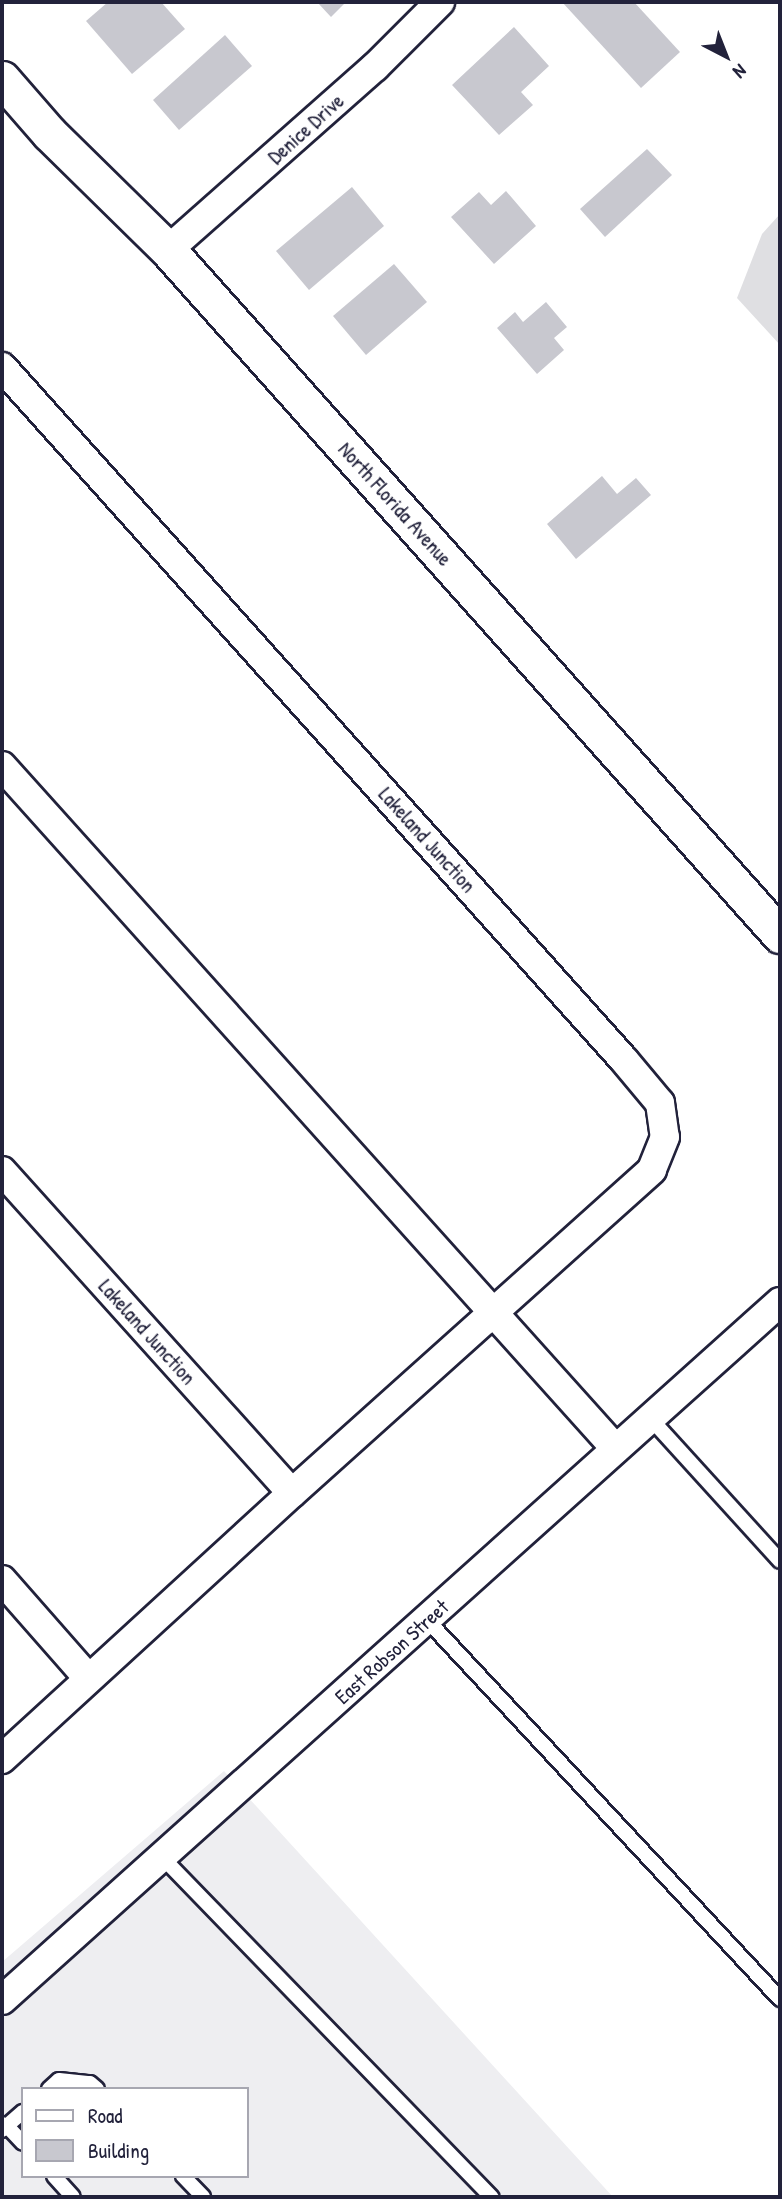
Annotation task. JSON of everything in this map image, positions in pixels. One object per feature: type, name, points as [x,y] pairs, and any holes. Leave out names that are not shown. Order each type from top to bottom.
[{"type":"street","name":"Denice Drive","points":[[168,250],[375,67],[440,2]]},
{"type":"street","name":"North Florida Avenue","points":[[2,79],[49,132],[168,250],[780,935]]},
{"type":"street","name":"Lakeland Junction","points":[[2,367],[660,1103],[666,1137],[652,1170],[292,1493],[2,1759]]},
{"type":"street","points":[[2,766],[616,1449]]},
{"type":"street","name":"Lakeland Junction","points":[[2,1171],[292,1493]]},
{"type":"street","name":"East Robson Street","points":[[2,2000],[780,1302]]},
{"type":"street","points":[[2,1580],[88,1678]]},
{"type":"lane","points":[[650,1418],[780,1561]]},
{"type":"lane","points":[[427,1620],[780,1999]]},
{"type":"lane","points":[[161,1856],[492,2197]]},
{"type":"lane","points":[[51,2087],[59,2080],[90,2083],[95,2087]]},
{"type":"lane","points":[[21,2114],[4,2127],[21,2141]]},
{"type":"lane","points":[[56,2178],[73,2197]]},
{"type":"lane","points":[[185,2178],[203,2197]]},
{"type":"shaded area","points":[[780,214],[780,345],[737,298],[762,234]]},
{"type":"shaded area","points":[[224,1771],[613,2197],[2,2197],[2,1962]]},
{"type":"building","points":[[108,2],[161,2],[185,29],[132,74],[86,21]]},
{"type":"building","points":[[317,2],[346,2],[331,17]]},
{"type":"building","points":[[562,2],[634,2],[680,52],[641,88]]},
{"type":"building","points":[[514,27],[549,66],[521,92],[533,105],[499,135],[452,85]]},
{"type":"building","points":[[225,35],[252,66],[179,130],[153,100]]},
{"type":"building","points":[[647,149],[672,175],[605,237],[580,209]]},
{"type":"building","points":[[352,187],[384,226],[309,290],[276,251]]},
{"type":"building","points":[[506,191],[536,226],[494,264],[451,217],[479,192],[491,205]]},
{"type":"building","points":[[394,264],[427,302],[366,355],[333,316]]},
{"type":"building","points":[[546,302],[567,327],[554,338],[564,350],[537,374],[497,328],[515,312],[523,322]]},
{"type":"building","points":[[602,476],[617,494],[636,478],[651,495],[576,559],[547,524]]}]
